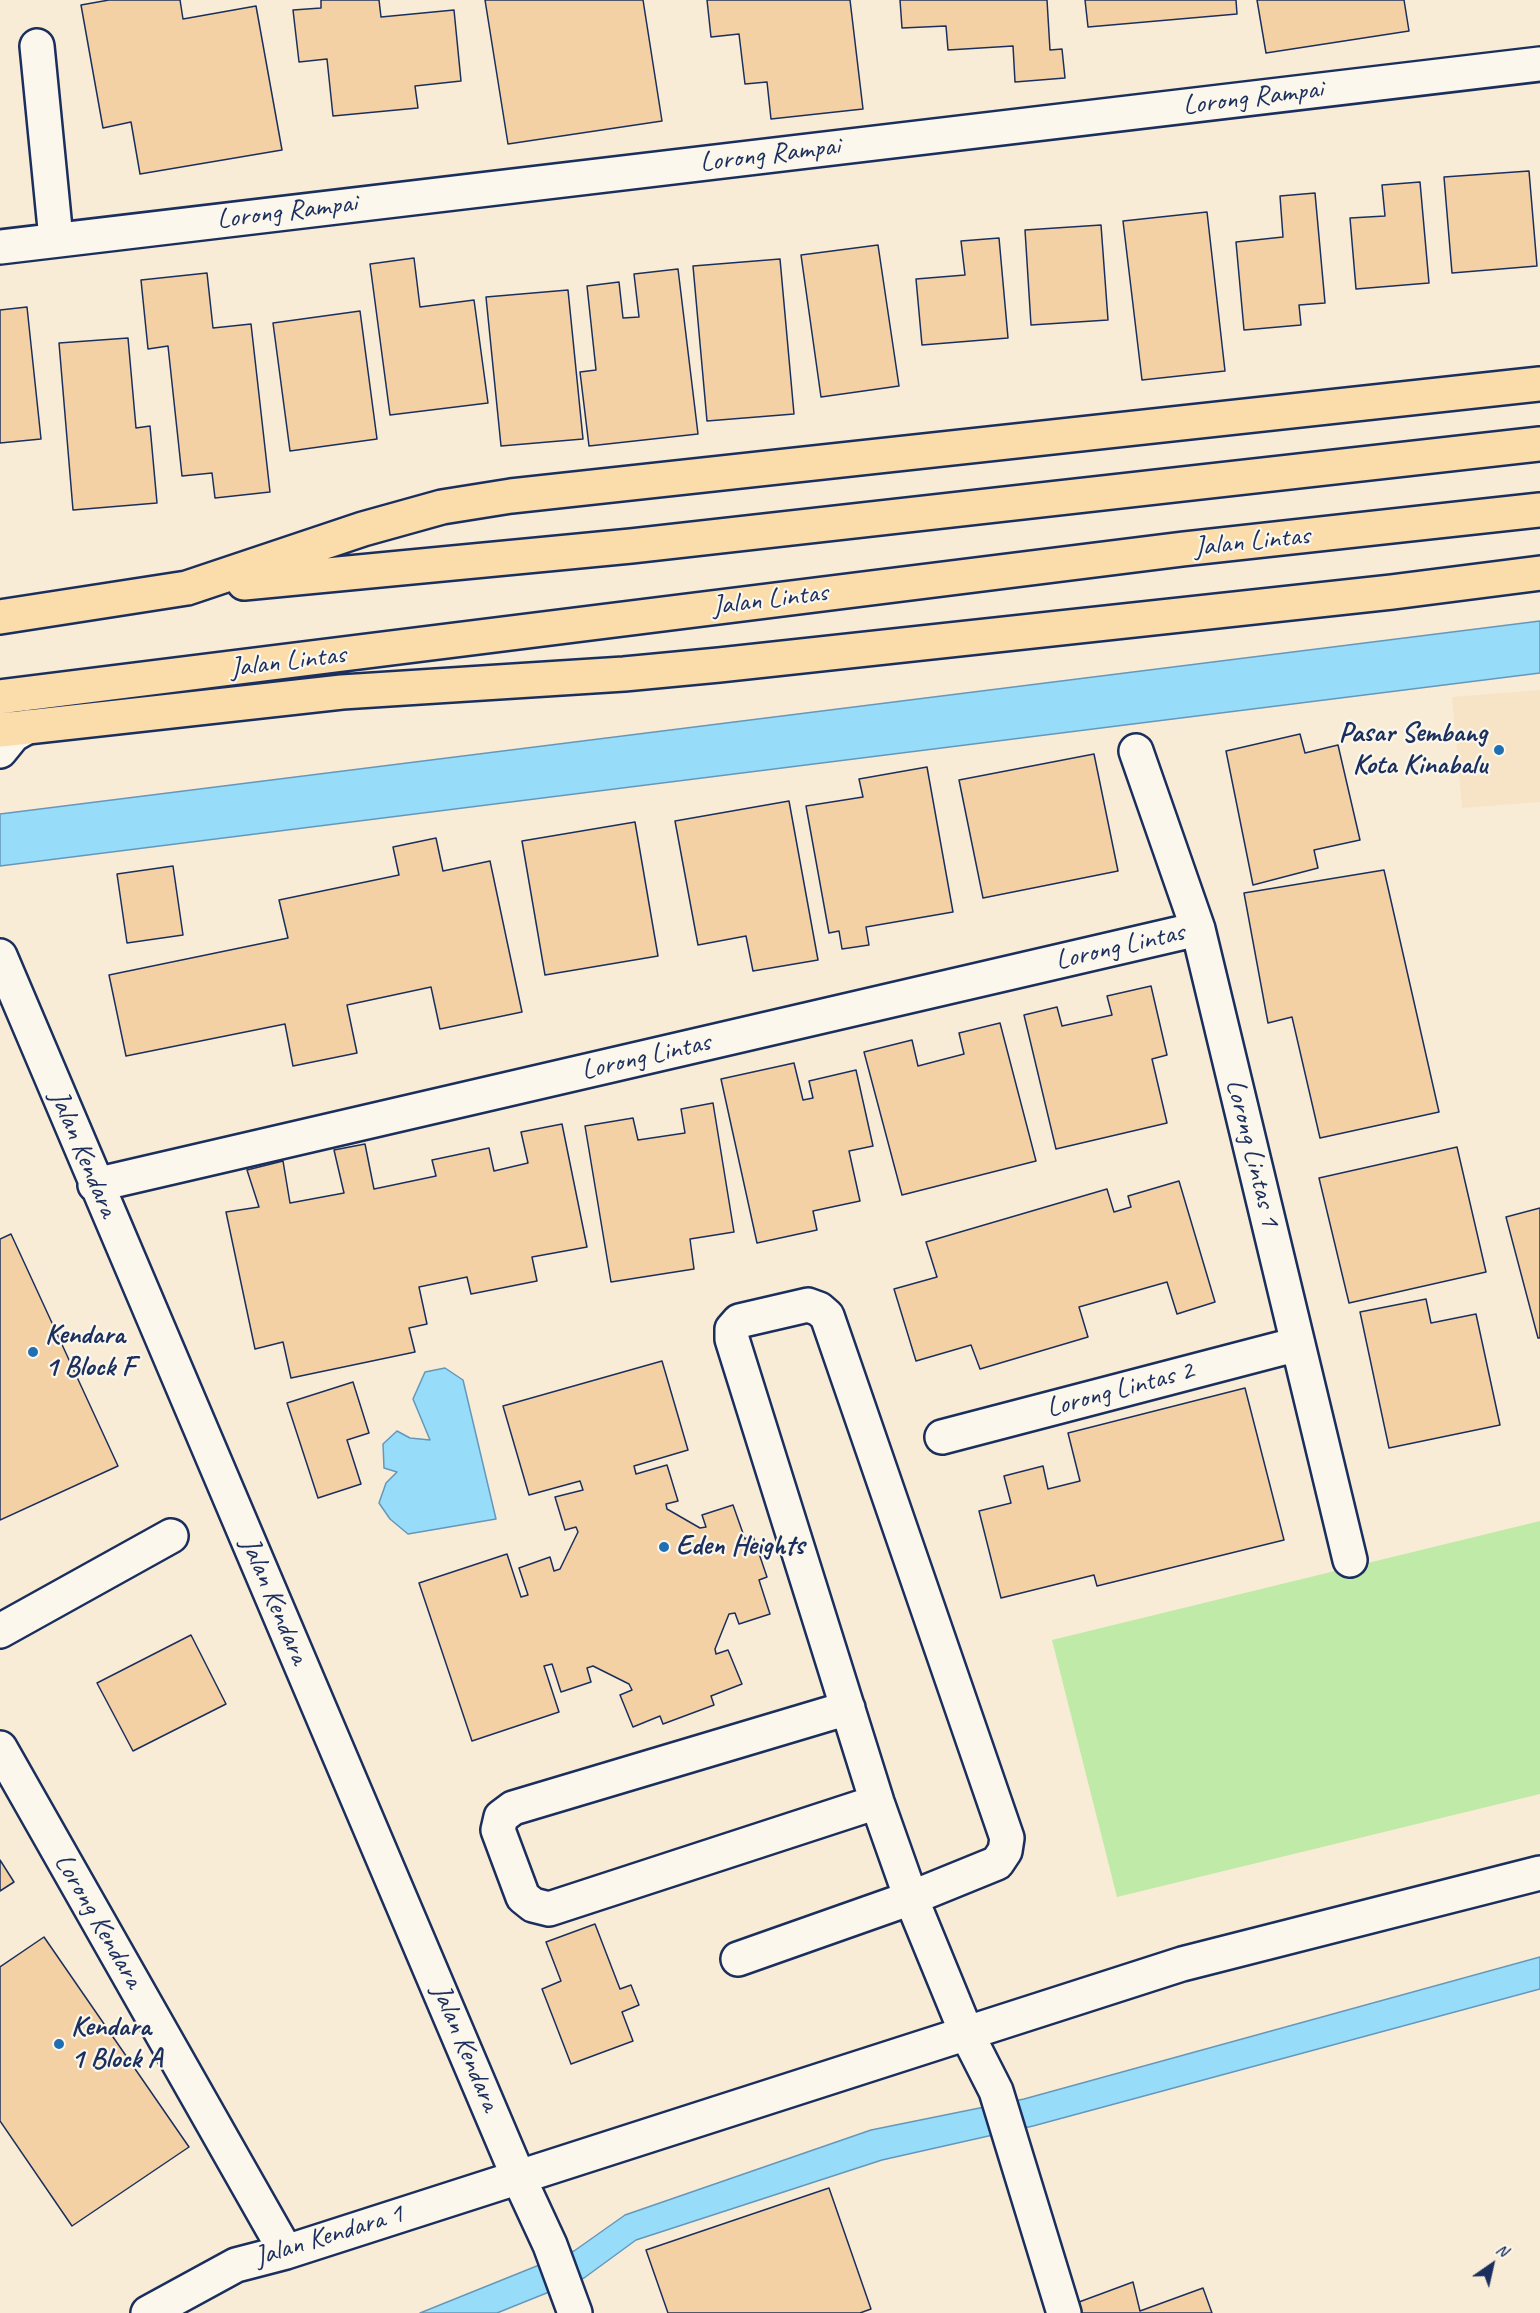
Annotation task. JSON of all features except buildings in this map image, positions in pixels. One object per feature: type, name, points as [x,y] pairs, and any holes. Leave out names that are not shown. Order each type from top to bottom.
[{"type":"highway","points":[[187,588],[363,530],[442,507],[488,500],[1540,384]]},
{"type":"highway","points":[[0,617],[187,588],[632,546],[1540,444]]},
{"type":"highway","name":"Jalan Lintas","points":[[0,697],[338,657],[687,610],[1183,549],[1540,510]]},
{"type":"highway","name":"Jalan Lintas","points":[[13,729],[342,693],[624,674],[719,665],[1392,592],[1540,573]]},
{"type":"street","points":[[37,46],[56,239]]},
{"type":"street","name":"Lorong Rampai","points":[[0,247],[1540,64]]},
{"type":"street","points":[[0,751],[13,735],[13,729]]},
{"type":"street","name":"Lorong Lintas 1","points":[[1136,751],[1198,929],[1350,1560]]},
{"type":"street","name":"Lorong Lintas","points":[[95,1185],[1198,929]]},
{"type":"street","name":"Jalan Kendara","points":[[0,956],[95,1185],[518,2176],[550,2245],[571,2301]]},
{"type":"street","points":[[738,1959],[911,1898],[997,1863],[1005,1851],[1007,1838],[827,1316],[819,1309],[808,1305],[739,1321],[732,1329],[732,1339],[878,1802],[911,1898],[966,2032],[996,2091],[1064,2313]]},
{"type":"street","name":"Lorong Lintas 2","points":[[942,1437],[1298,1344]]},
{"type":"street","points":[[0,1630],[171,1536]]},
{"type":"street","points":[[848,1708],[513,1809],[501,1817],[498,1830],[522,1897],[533,1905],[549,1909],[878,1802]]},
{"type":"street","name":"Lorong Kendara","points":[[0,1748],[286,2252]]},
{"type":"street","name":"Jalan Kendara 1","points":[[148,2313],[236,2265],[286,2252],[966,2032],[1182,1964],[1540,1873]]},
{"type":"shaded area","name":"Pasar Sembang Kota Kinabalu","points":[[1540,690],[1540,802],[1462,808],[1452,697]]},
{"type":"green space","points":[[1540,1521],[1540,1794],[1117,1897],[1052,1640]]},
{"type":"water","points":[[1540,621],[1540,673],[0,866],[0,814]]},
{"type":"water","points":[[445,1368],[463,1380],[496,1519],[408,1534],[390,1519],[379,1503],[386,1483],[397,1472],[384,1468],[383,1444],[397,1431],[410,1438],[430,1440],[413,1399],[425,1372]]},
{"type":"water","points":[[1540,1957],[1540,1989],[1033,2126],[882,2160],[636,2240],[584,2278],[497,2313],[420,2313],[574,2251],[625,2215],[871,2130],[1024,2099]]},
{"type":"place","name":"Pasar Sembang Kota Kinabalu","points":[[1499,750]]},
{"type":"place","name":"Kendara 1 Block F","points":[[33,1352]]},
{"type":"place","name":"Eden Heights","points":[[664,1547]]},
{"type":"place","name":"Kendara 1 Block A","points":[[59,2044]]}]
